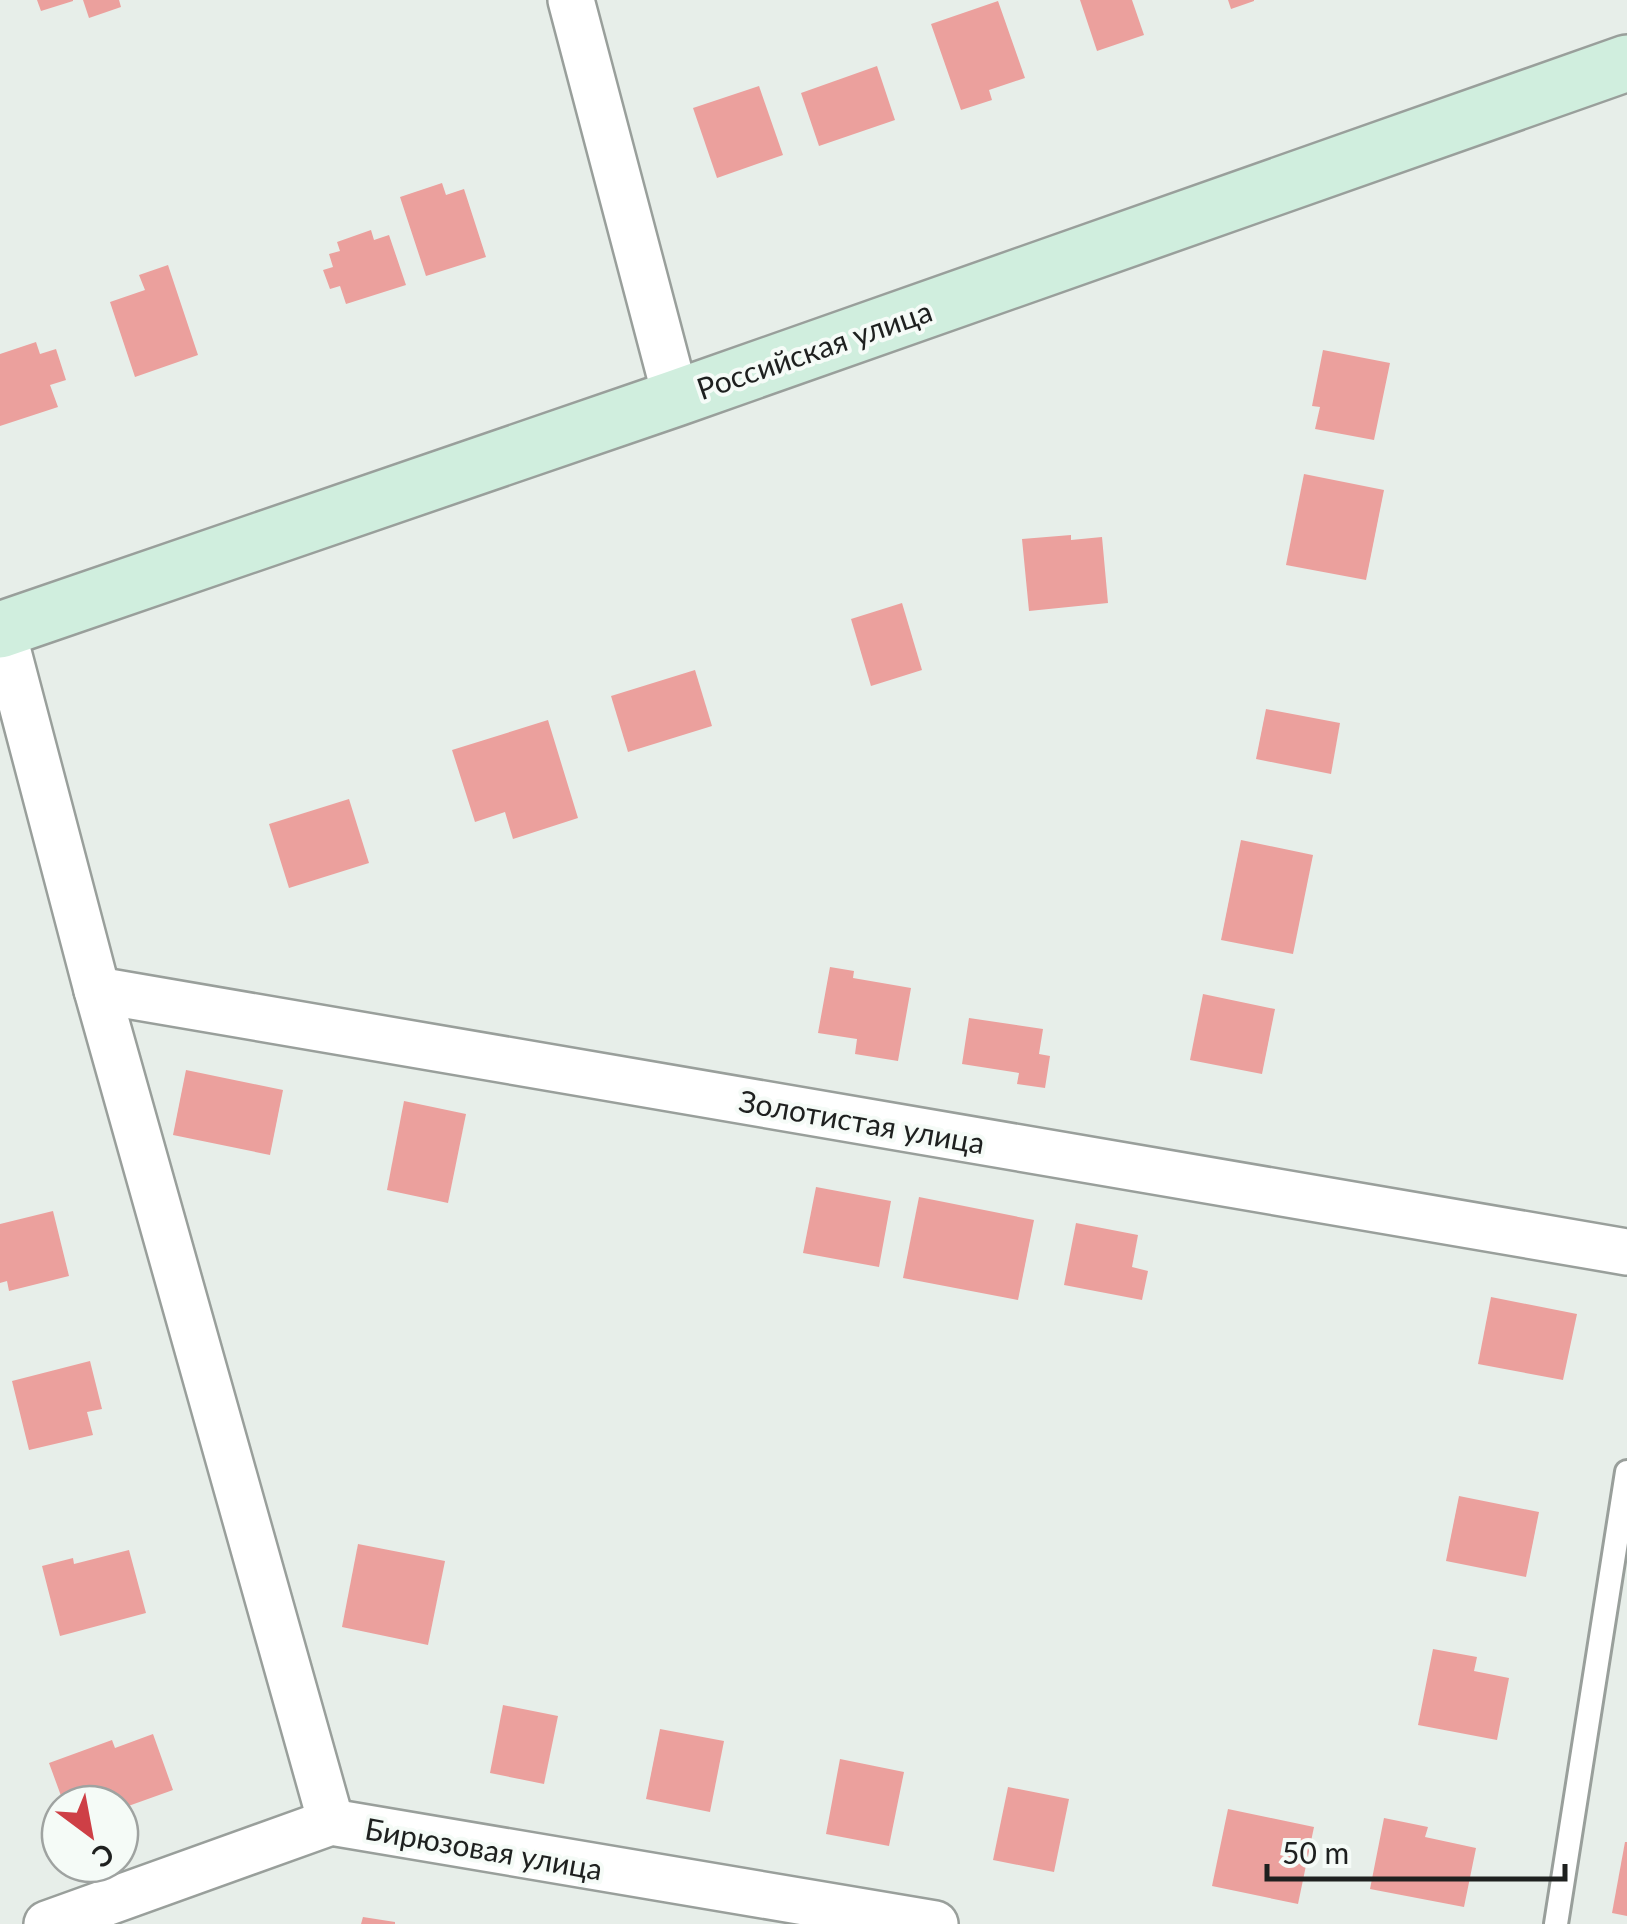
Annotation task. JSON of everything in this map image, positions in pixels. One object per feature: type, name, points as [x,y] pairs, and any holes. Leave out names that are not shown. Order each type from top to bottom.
[{"type":"main road","name":"Российская улица","points":[[1,629],[676,398],[1627,63]]},
{"type":"street","points":[[571,0],[676,398]]},
{"type":"street","points":[[1,629],[97,990],[331,1822]]},
{"type":"street","name":"Золотистая улица","points":[[97,990],[1627,1252]]},
{"type":"street","name":"Бирюзовая улица","points":[[47,1924],[331,1822],[934,1924]]},
{"type":"lane","points":[[1556,1924],[1627,1472]]},
{"type":"building","points":[[37,0],[73,0],[73,1],[41,11]]},
{"type":"building","points":[[83,0],[119,0],[121,7],[89,18]]},
{"type":"building","points":[[1080,0],[1132,0],[1144,35],[1097,51]]},
{"type":"building","points":[[1228,0],[1254,0],[1254,1],[1231,9]]},
{"type":"building","points":[[998,1],[1025,78],[989,90],[992,100],[961,110],[931,24]]},
{"type":"building","points":[[877,66],[895,120],[819,146],[801,93]]},
{"type":"building","points":[[759,86],[783,155],[717,178],[693,108]]},
{"type":"building","points":[[442,183],[446,195],[464,189],[486,257],[426,276],[400,197]]},
{"type":"building","points":[[371,230],[374,240],[389,235],[406,285],[346,304],[340,286],[330,289],[323,270],[333,267],[329,254],[340,251],[337,242]]},
{"type":"building","points":[[168,265],[198,355],[135,377],[110,302],[145,290],[139,275]]},
{"type":"building","points":[[36,342],[40,354],[56,349],[66,380],[50,385],[58,407],[0,426],[0,354]]},
{"type":"building","points":[[1323,350],[1390,363],[1374,440],[1315,429],[1320,407],[1312,406]]},
{"type":"building","points":[[1304,474],[1384,490],[1366,580],[1286,565]]},
{"type":"building","points":[[1071,535],[1071,540],[1102,537],[1108,603],[1029,611],[1022,539]]},
{"type":"building","points":[[902,603],[922,670],[871,686],[851,619]]},
{"type":"building","points":[[695,670],[712,726],[628,752],[611,696]]},
{"type":"building","points":[[1266,709],[1340,723],[1331,774],[1256,759]]},
{"type":"building","points":[[548,720],[578,818],[513,839],[505,812],[475,822],[452,750]]},
{"type":"building","points":[[349,799],[369,863],[289,888],[269,824]]},
{"type":"building","points":[[1241,840],[1313,855],[1293,954],[1221,940]]},
{"type":"building","points":[[830,967],[854,971],[853,978],[911,988],[898,1061],[855,1054],[857,1039],[818,1033]]},
{"type":"building","points":[[1203,994],[1275,1009],[1262,1074],[1190,1060]]},
{"type":"building","points":[[969,1018],[1043,1029],[1039,1054],[1050,1056],[1045,1088],[1017,1084],[1019,1073],[962,1064]]},
{"type":"building","points":[[186,1070],[283,1090],[270,1155],[173,1135]]},
{"type":"building","points":[[404,1101],[466,1114],[448,1203],[387,1190]]},
{"type":"building","points":[[816,1187],[891,1201],[879,1267],[803,1253]]},
{"type":"building","points":[[919,1197],[1034,1220],[1018,1300],[903,1278]]},
{"type":"building","points":[[53,1211],[69,1276],[9,1291],[7,1281],[0,1283],[0,1224]]},
{"type":"building","points":[[1076,1223],[1138,1235],[1132,1267],[1148,1271],[1142,1300],[1064,1285]]},
{"type":"building","points":[[1491,1297],[1577,1314],[1563,1380],[1478,1364]]},
{"type":"building","points":[[90,1361],[102,1409],[87,1412],[93,1435],[29,1450],[12,1381]]},
{"type":"building","points":[[1459,1496],[1539,1512],[1526,1577],[1446,1561]]},
{"type":"building","points":[[358,1544],[445,1561],[428,1645],[342,1627]]},
{"type":"building","points":[[129,1550],[146,1613],[60,1636],[42,1566],[73,1558],[74,1564]]},
{"type":"building","points":[[1433,1649],[1477,1657],[1474,1671],[1509,1678],[1497,1740],[1418,1725]]},
{"type":"building","points":[[503,1705],[558,1716],[544,1784],[490,1773]]},
{"type":"building","points":[[660,1729],[724,1741],[710,1812],[646,1799]]},
{"type":"building","points":[[153,1734],[173,1790],[140,1802],[140,1784],[57,1784],[49,1763],[112,1740],[115,1748]]},
{"type":"building","points":[[840,1759],[904,1772],[889,1846],[826,1834]]},
{"type":"building","points":[[1008,1787],[1069,1799],[1054,1872],[993,1860]]},
{"type":"building","points":[[1228,1809],[1314,1827],[1298,1904],[1212,1886]]},
{"type":"building","points":[[1384,1818],[1428,1827],[1425,1837],[1476,1848],[1464,1907],[1370,1889]]},
{"type":"building","points":[[1627,1842],[1627,1916],[1612,1913]]},
{"type":"building","points":[[363,1917],[395,1922],[395,1924],[361,1924]]}]
